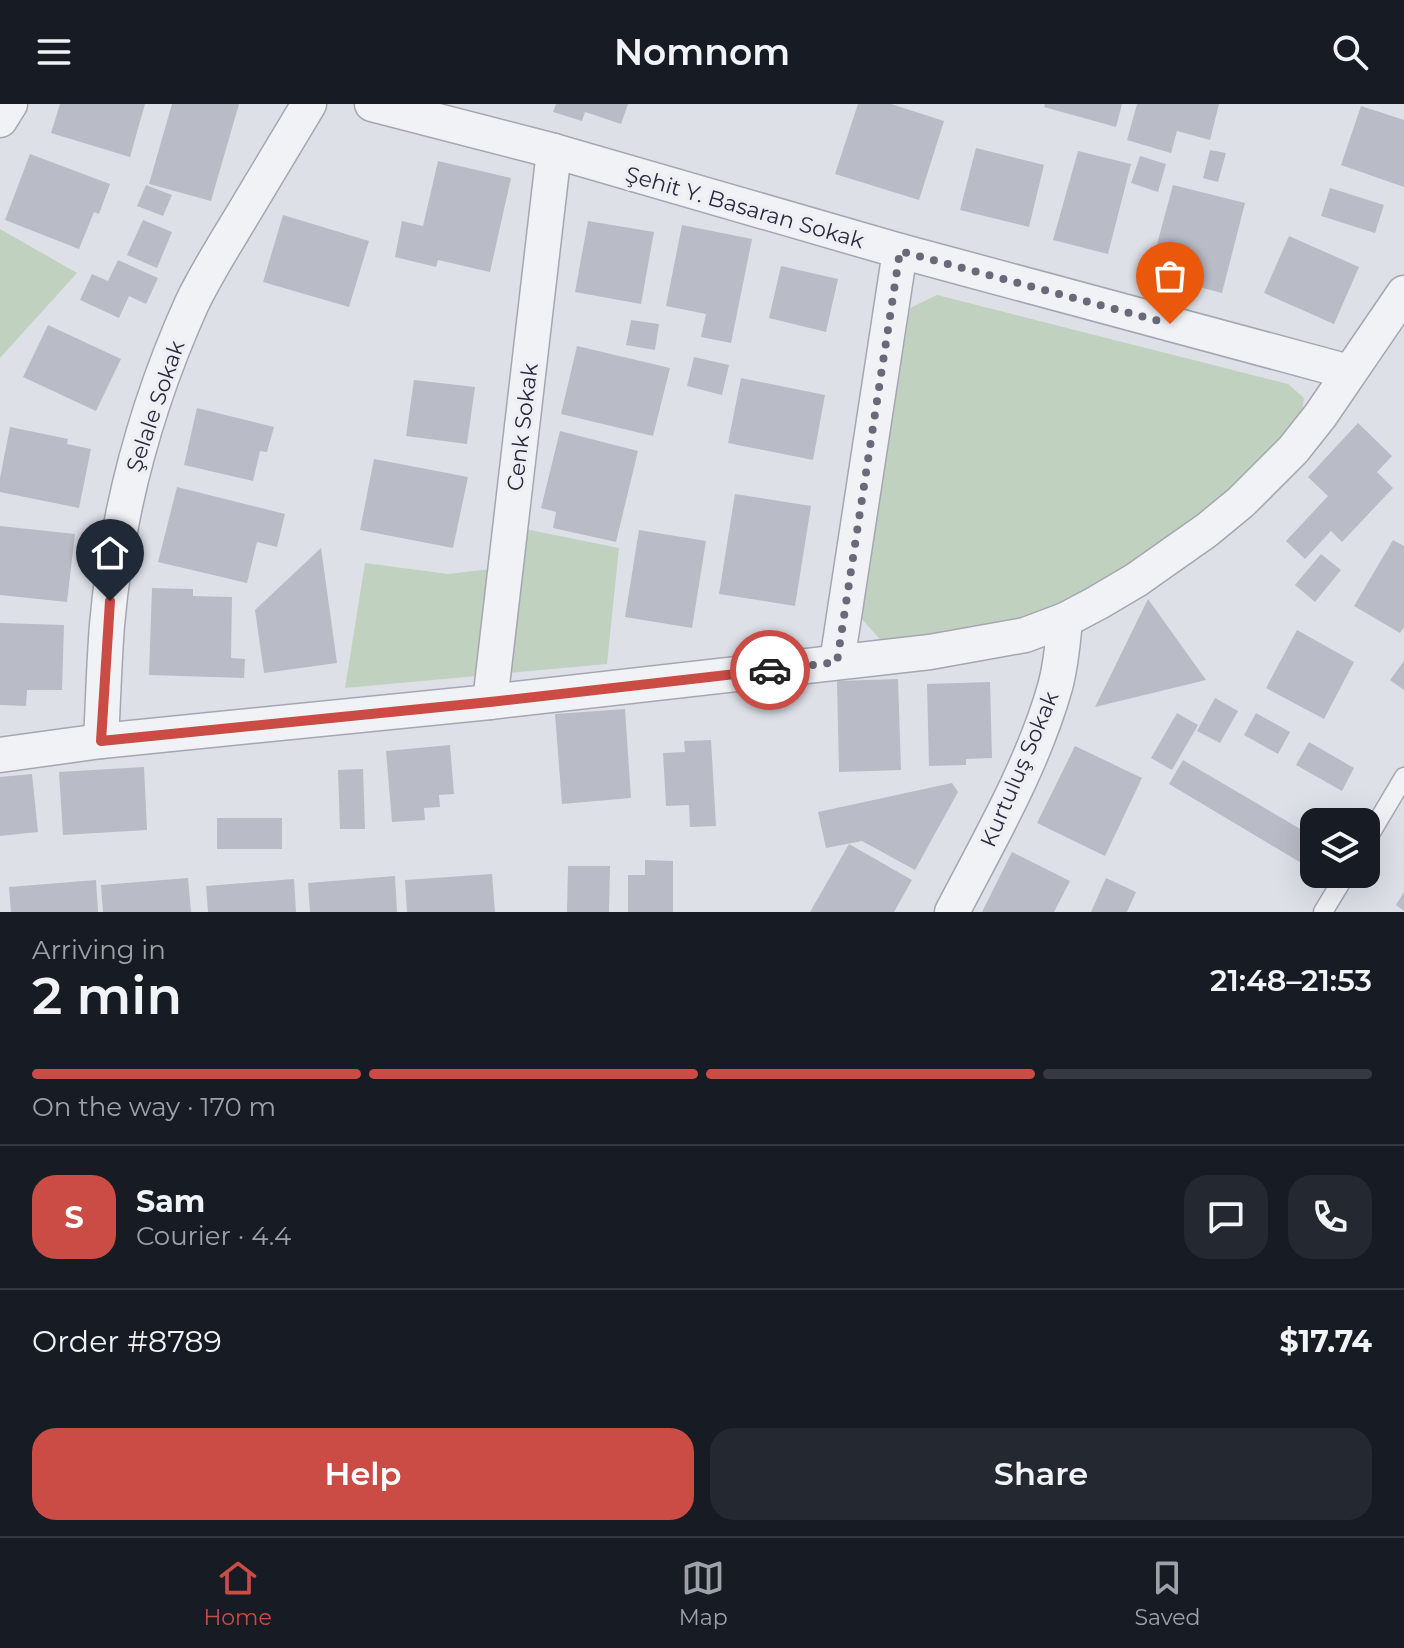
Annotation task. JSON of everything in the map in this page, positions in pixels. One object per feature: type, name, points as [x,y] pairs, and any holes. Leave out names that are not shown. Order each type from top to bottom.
[{"type":"street","points":[[0,120],[10,104]]},
{"type":"street","name":"Şelale Sokak","points":[[101,741],[113,575],[127,494],[146,419],[163,372],[210,268],[309,104]]},
{"type":"street","name":"Şehit Y. Basaran Sokak","points":[[372,104],[554,151],[900,251],[1349,372]]},
{"type":"street","name":"Cenk Sokak","points":[[490,702],[554,151]]},
{"type":"street","points":[[837,662],[900,251]]},
{"type":"street","points":[[0,755],[101,741],[490,702],[837,662],[978,645],[1025,635],[1065,620],[1136,580],[1241,502],[1293,450],[1320,416],[1404,293]]},
{"type":"street","name":"Kurtuluş Sokak","points":[[952,912],[1016,786],[1042,726],[1056,686],[1065,620]]},
{"type":"lane","points":[[1380,820],[1401,788]]},
{"type":"lane","points":[[1323,912],[1338,888]]},
{"type":"green space","points":[[0,229],[77,273],[0,358]]},
{"type":"green space","points":[[937,295],[1288,384],[1304,398],[1300,428],[1198,520],[1066,608],[959,641],[886,646],[860,617],[910,308]]},
{"type":"green space","points":[[525,529],[619,548],[607,664],[345,688],[365,563],[448,574],[517,566]]},
{"type":"building","points":[[60,104],[145,104],[130,157],[51,133]]},
{"type":"building","points":[[172,104],[239,104],[211,201],[149,184]]},
{"type":"building","points":[[556,104],[628,104],[621,124],[585,112],[582,121],[553,112]]},
{"type":"building","points":[[858,104],[891,104],[944,121],[919,200],[835,174]]},
{"type":"building","points":[[1045,104],[1122,104],[1116,127],[1044,107]]},
{"type":"building","points":[[1137,104],[1219,104],[1210,140],[1177,131],[1171,153],[1127,140]]},
{"type":"building","points":[[1361,106],[1404,120],[1404,187],[1341,165]]},
{"type":"building","points":[[976,148],[1044,165],[1029,227],[960,210]]},
{"type":"building","points":[[1210,150],[1226,153],[1218,182],[1203,178]]},
{"type":"building","points":[[1078,151],[1131,164],[1108,254],[1053,240]]},
{"type":"building","points":[[30,154],[110,184],[99,214],[94,212],[79,249],[5,220]]},
{"type":"building","points":[[1140,156],[1166,164],[1158,192],[1131,183]]},
{"type":"building","points":[[438,161],[511,178],[490,272],[438,260],[436,267],[395,257],[402,221],[423,226]]},
{"type":"building","points":[[146,185],[172,195],[163,216],[137,206]]},
{"type":"building","points":[[1173,185],[1245,203],[1222,293],[1149,274]]},
{"type":"building","points":[[1330,188],[1384,205],[1375,233],[1321,216]]},
{"type":"building","points":[[283,215],[369,241],[349,307],[263,282]]},
{"type":"building","points":[[143,220],[172,232],[157,268],[127,255]]},
{"type":"building","points":[[588,221],[654,232],[641,304],[575,292]]},
{"type":"building","points":[[682,225],[752,239],[731,343],[701,337],[706,314],[666,306]]},
{"type":"building","points":[[1289,236],[1359,267],[1334,324],[1264,293]]},
{"type":"building","points":[[118,260],[158,278],[146,304],[129,296],[119,318],[80,300],[92,274],[108,281]]},
{"type":"building","points":[[781,266],[838,279],[826,332],[769,318]]},
{"type":"building","points":[[631,320],[659,324],[655,350],[626,345]]},
{"type":"building","points":[[48,325],[121,359],[96,411],[23,377]]},
{"type":"building","points":[[577,346],[670,368],[653,436],[561,414]]},
{"type":"building","points":[[694,357],[729,365],[722,395],[687,386]]},
{"type":"building","points":[[741,378],[825,395],[813,460],[728,443]]},
{"type":"building","points":[[414,380],[475,387],[467,444],[406,436]]},
{"type":"building","points":[[197,408],[274,427],[267,452],[260,451],[253,481],[184,465]]},
{"type":"building","points":[[1358,423],[1392,456],[1377,472],[1393,488],[1342,542],[1331,531],[1305,559],[1286,541],[1328,496],[1308,477]]},
{"type":"building","points":[[10,427],[68,439],[67,444],[91,449],[79,508],[0,492]]},
{"type":"building","points":[[560,431],[638,451],[616,542],[553,528],[556,512],[541,508]]},
{"type":"building","points":[[374,459],[468,477],[453,548],[360,530]]},
{"type":"building","points":[[177,487],[285,514],[277,547],[257,542],[247,583],[158,562]]},
{"type":"building","points":[[735,494],[811,506],[795,606],[719,594]]},
{"type":"building","points":[[0,526],[75,534],[67,602],[0,595]]},
{"type":"building","points":[[639,530],[706,541],[692,628],[625,617]]},
{"type":"building","points":[[1393,540],[1404,546],[1404,627],[1400,633],[1354,606]]},
{"type":"building","points":[[321,548],[337,663],[264,673],[255,610]]},
{"type":"building","points":[[1321,554],[1341,570],[1315,602],[1295,585]]},
{"type":"building","points":[[152,588],[193,589],[193,596],[232,597],[231,658],[245,659],[244,678],[149,675]]},
{"type":"building","points":[[1148,599],[1206,680],[1095,707]]},
{"type":"building","points":[[0,623],[64,625],[62,690],[27,690],[26,706],[0,705]]},
{"type":"building","points":[[1297,630],[1354,662],[1324,719],[1266,688]]},
{"type":"building","points":[[1404,661],[1404,690],[1390,680]]},
{"type":"building","points":[[898,679],[901,770],[839,772],[837,681]]},
{"type":"building","points":[[990,682],[992,758],[966,759],[966,765],[929,766],[927,684]]},
{"type":"building","points":[[1215,698],[1238,711],[1220,743],[1197,731]]},
{"type":"building","points":[[625,709],[631,798],[562,804],[555,714]]},
{"type":"building","points":[[1177,713],[1198,725],[1172,770],[1151,758]]},
{"type":"building","points":[[1256,713],[1290,732],[1278,754],[1244,735]]},
{"type":"building","points":[[711,740],[716,826],[690,827],[689,805],[666,806],[663,753],[685,752],[684,741]]},
{"type":"building","points":[[1309,742],[1354,768],[1342,791],[1296,765]]},
{"type":"building","points":[[450,745],[454,794],[439,795],[440,807],[424,808],[425,820],[392,822],[386,751]]},
{"type":"building","points":[[1075,746],[1142,778],[1105,856],[1037,823]]},
{"type":"building","points":[[1183,760],[1300,829],[1300,862],[1169,784]]},
{"type":"building","points":[[144,767],[147,830],[63,835],[59,772]]},
{"type":"building","points":[[363,769],[365,829],[340,829],[338,770]]},
{"type":"building","points":[[32,774],[38,832],[0,836],[0,777]]},
{"type":"building","points":[[952,783],[958,792],[915,870],[862,841],[826,848],[818,812]]},
{"type":"building","points":[[217,818],[282,818],[282,849],[217,849]]},
{"type":"building","points":[[849,844],[912,880],[894,912],[810,912]]},
{"type":"building","points":[[1012,852],[1070,881],[1054,912],[982,912]]},
{"type":"building","points":[[645,860],[673,861],[673,912],[628,912],[628,875],[645,875]]},
{"type":"building","points":[[568,866],[610,866],[609,912],[567,912]]},
{"type":"building","points":[[492,874],[495,912],[407,912],[405,880]]},
{"type":"building","points":[[395,876],[397,912],[310,912],[308,883]]},
{"type":"building","points":[[188,878],[191,912],[103,912],[101,885]]},
{"type":"building","points":[[1106,878],[1136,892],[1127,912],[1091,912]]},
{"type":"building","points":[[294,879],[296,912],[208,912],[206,886]]},
{"type":"building","points":[[96,880],[98,912],[11,912],[9,887]]},
{"type":"building","points":[[1404,892],[1404,911],[1396,905]]},
{"type":"way so far","points":[[770,670],[837,662],[900,251],[1170,324]]},
{"type":"route","points":[[110,601],[101,741],[770,670]]}]
